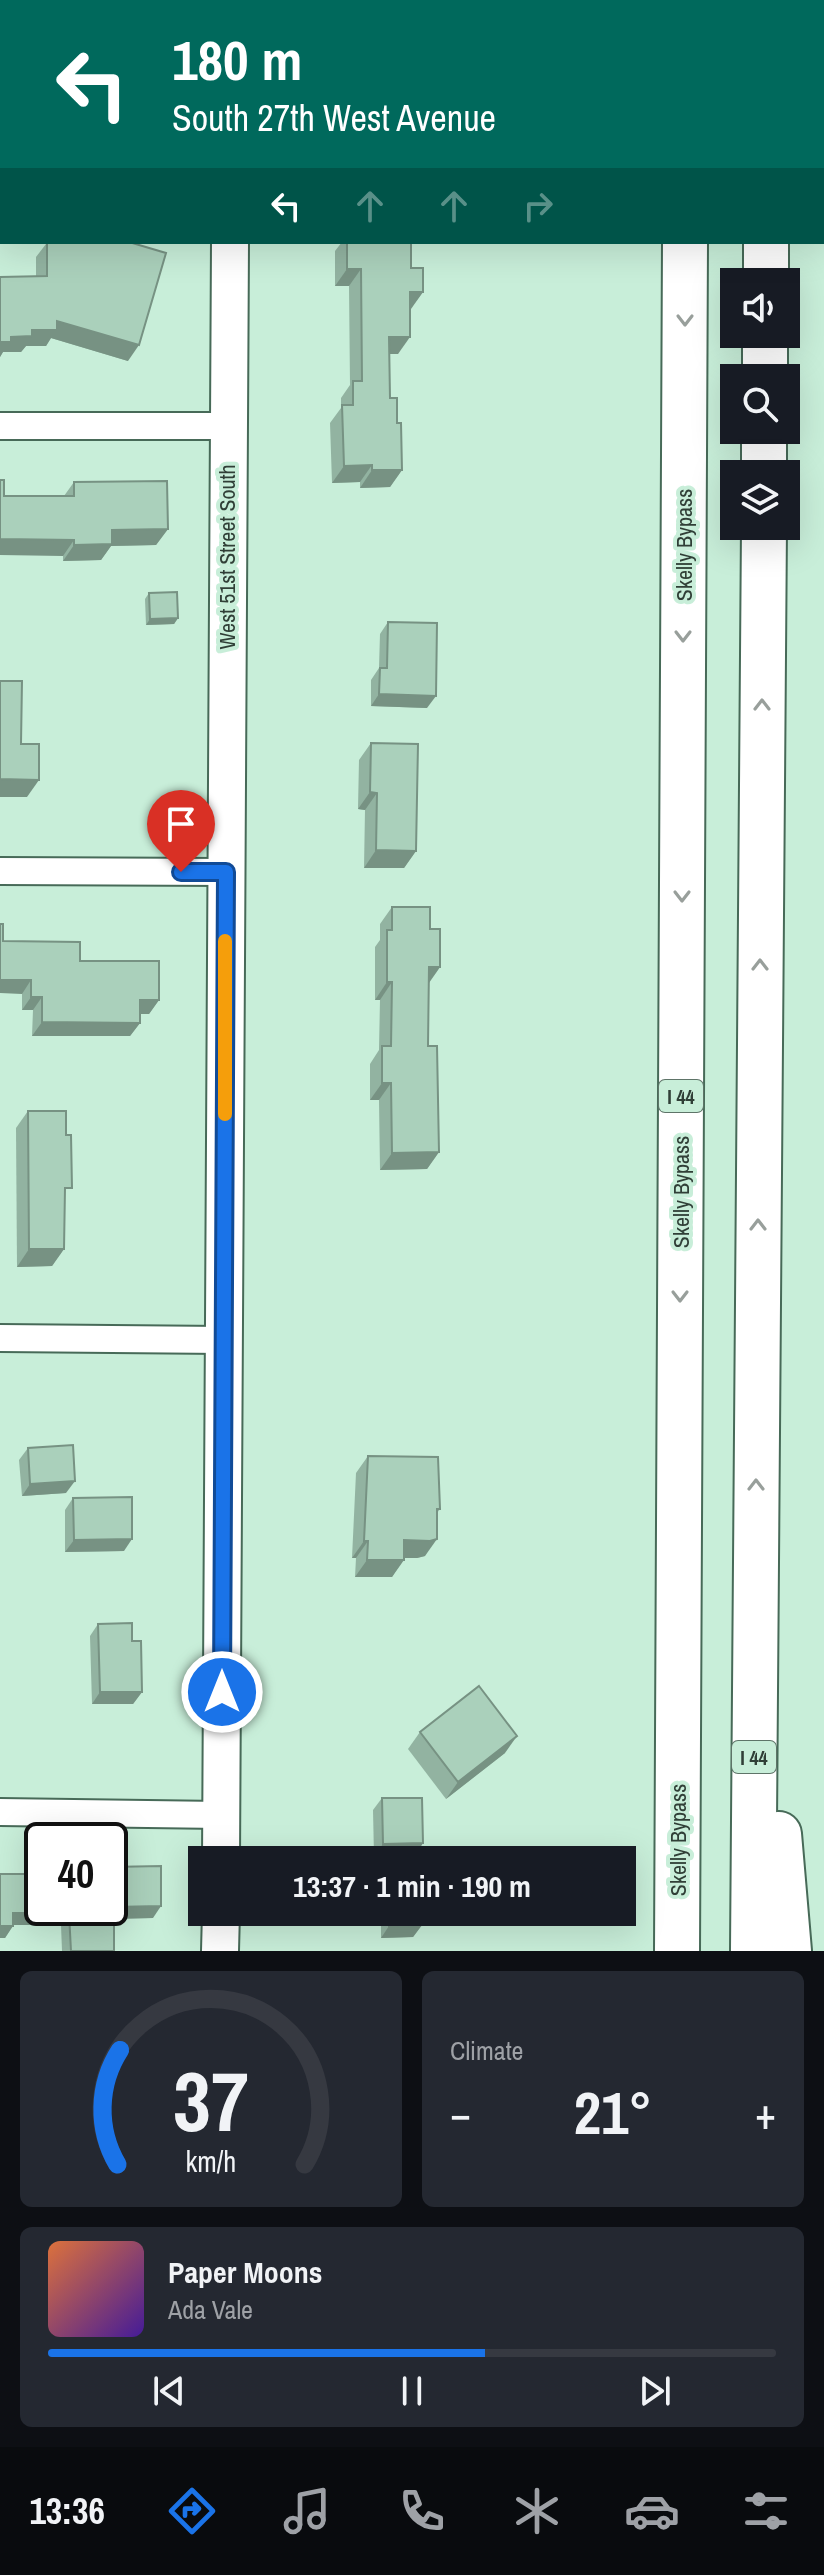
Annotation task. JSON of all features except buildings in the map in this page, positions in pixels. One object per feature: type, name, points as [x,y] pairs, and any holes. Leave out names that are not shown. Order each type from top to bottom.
[{"type":"highway","name":"Skelly Bypass","points":[[677,1951],[685,244]]},
{"type":"highway","points":[[766,244],[766,268]]},
{"type":"highway","name":"I 44","points":[[753,1951],[764,540]]},
{"type":"highway","points":[[755,1563],[789,1951]]},
{"type":"street","name":"West 51st Street South","points":[[221,1846],[230,244]]},
{"type":"street","points":[[0,426],[228,426]]},
{"type":"street","points":[[0,871],[226,872]]},
{"type":"street","points":[[0,1338],[224,1340]]},
{"type":"street","points":[[0,1812],[221,1815]]},
{"type":"street","points":[[220,1951],[221,1926]]},
{"type":"slow traffic","points":[[225,941],[225,1114]]},
{"type":"route","points":[[181,872],[226,872],[222,1692]]}]
